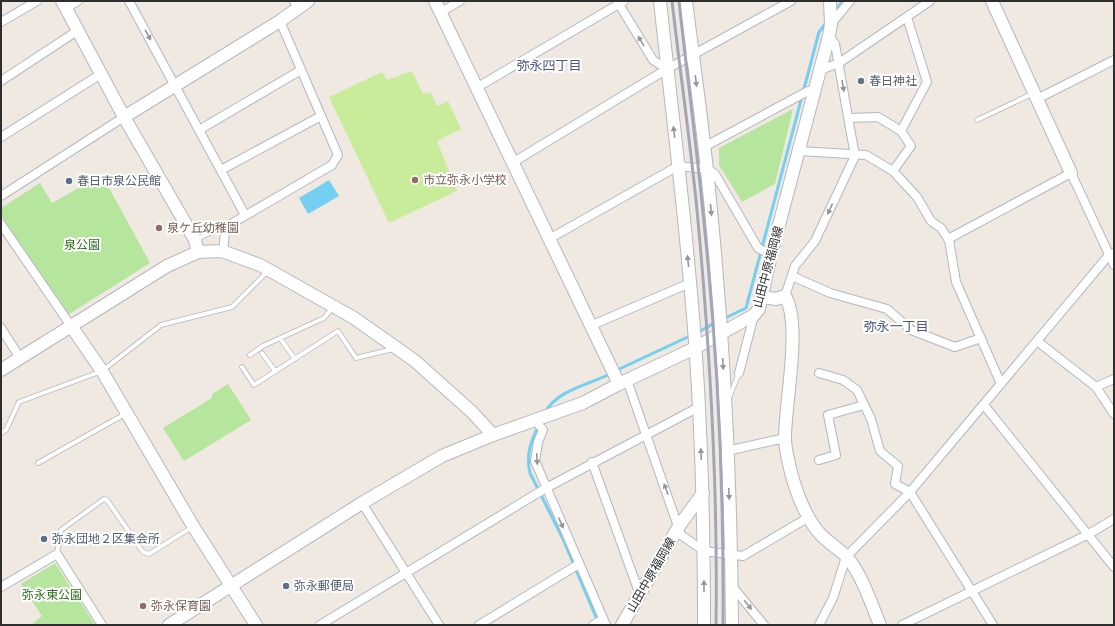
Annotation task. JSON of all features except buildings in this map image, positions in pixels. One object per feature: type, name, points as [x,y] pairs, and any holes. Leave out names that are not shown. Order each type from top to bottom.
[{"type":"street","points":[[1,21],[37,1]]},
{"type":"street","points":[[78,1],[64,5],[124,117],[195,240],[198,252]]},
{"type":"street","points":[[129,1],[246,215]]},
{"type":"street","points":[[1,196],[124,117],[280,21],[296,5],[308,1]]},
{"type":"street","points":[[435,1],[590,326],[618,376],[646,435],[681,535],[704,551],[743,556],[809,517]]},
{"type":"street","points":[[441,12],[460,1]]},
{"type":"street","points":[[660,1],[695,338],[703,493],[704,625]]},
{"type":"street","points":[[686,1],[707,169],[720,309],[732,555],[732,625]]},
{"type":"street","points":[[512,163],[692,54],[791,1]]},
{"type":"street","points":[[831,24],[850,1]]},
{"type":"street","points":[[820,70],[839,63],[930,1]]},
{"type":"street","points":[[992,1],[1071,173],[1112,254],[1114,265]]},
{"type":"street","points":[[476,88],[620,2],[653,60],[667,69]]},
{"type":"street","name":"山田中原福岡線","points":[[169,625],[362,503],[442,456],[494,435],[537,421],[549,415],[583,403],[618,376],[695,338],[754,315],[759,309],[771,255],[799,151],[811,91],[820,70],[829,36],[831,24],[830,5]]},
{"type":"street","points":[[901,131],[927,82],[907,17]]},
{"type":"street","points":[[223,252],[226,232],[231,224],[332,165],[338,155],[280,21]]},
{"type":"street","points":[[1,81],[77,31]]},
{"type":"street","points":[[829,36],[835,44],[855,156],[815,241],[795,266],[785,296],[788,302],[792,338],[785,438],[789,465],[809,517],[821,535],[846,557],[855,569],[880,625]]},
{"type":"street","points":[[1036,96],[1114,60]]},
{"type":"street","points":[[199,130],[301,70]]},
{"type":"street","points":[[1,137],[101,74]]},
{"type":"street","points":[[704,147],[811,91]]},
{"type":"street","points":[[221,170],[321,116]]},
{"type":"street","points":[[849,118],[878,117],[901,131],[911,146],[894,171]]},
{"type":"street","points":[[799,151],[855,156],[866,155],[894,171],[917,197],[931,221],[941,228],[948,239],[956,282],[1001,384]]},
{"type":"street","points":[[549,240],[678,166],[707,169],[715,174],[758,248],[771,255]]},
{"type":"street","points":[[948,239],[1071,173]]},
{"type":"street","points":[[1,224],[102,371],[193,526],[256,625]]},
{"type":"street","points":[[1,370],[167,266],[198,252],[223,252],[260,265],[354,318],[415,361],[444,386],[494,435]]},
{"type":"street","points":[[820,625],[833,598],[846,557],[910,492],[1112,254]]},
{"type":"street","points":[[792,276],[830,293],[887,309],[911,330],[955,348],[981,338]]},
{"type":"street","points":[[590,326],[690,283]]},
{"type":"street","points":[[762,297],[776,299],[785,296]]},
{"type":"street","points":[[739,373],[754,315]]},
{"type":"street","points":[[1,328],[20,358]]},
{"type":"street","points":[[1037,341],[1096,387],[1114,414]]},
{"type":"street","points":[[819,373],[843,380],[857,390],[871,419],[880,450],[898,466],[896,484],[910,492],[993,625]]},
{"type":"street","points":[[1096,387],[1114,379]]},
{"type":"street","points":[[819,460],[836,455],[828,415],[864,405]]},
{"type":"street","points":[[984,405],[1114,567]]},
{"type":"street","points":[[320,625],[534,494],[592,462],[699,407]]},
{"type":"street","points":[[537,421],[544,430],[538,442],[535,461],[604,622],[593,625]]},
{"type":"street","points":[[727,451],[785,438]]},
{"type":"street","points":[[592,462],[640,595]]},
{"type":"street","name":"山田中原福岡線","points":[[622,625],[679,526],[703,493]]},
{"type":"street","points":[[362,503],[407,572],[439,625]]},
{"type":"street","points":[[902,625],[1089,534],[1114,519]]},
{"type":"street","points":[[1,587],[57,554],[102,625]]},
{"type":"street","points":[[479,625],[579,564]]},
{"type":"street","points":[[732,586],[764,625]]},
{"type":"lane","points":[[977,120],[1036,96]]},
{"type":"lane","points":[[195,240],[231,224]]},
{"type":"lane","points":[[1,433],[6,430],[19,402],[102,371],[161,325],[232,307],[269,270]]},
{"type":"lane","points":[[250,355],[263,346],[324,318],[334,306]]},
{"type":"lane","points":[[242,367],[254,385],[338,331],[356,358],[397,348]]},
{"type":"lane","points":[[282,342],[295,359]]},
{"type":"lane","points":[[262,353],[275,372]]},
{"type":"lane","points":[[725,405],[737,383],[739,373]]},
{"type":"lane","points":[[38,463],[126,413]]},
{"type":"lane","points":[[57,554],[61,530],[104,499],[107,500],[142,552],[149,554],[193,526]]},
{"type":"green space","points":[[412,71],[423,94],[431,92],[437,106],[448,101],[461,129],[437,141],[457,191],[389,223],[329,97],[382,72],[387,80]]},
{"type":"green space","points":[[793,109],[775,184],[742,202],[719,165],[719,148]]},
{"type":"green space","name":"泉公園","points":[[102,175],[150,263],[69,314],[65,312],[1,215],[1,208],[40,183],[52,203]]},
{"type":"green space","points":[[228,384],[251,420],[184,461],[163,428],[212,398],[212,394]]},
{"type":"green space","name":"弥永東公園","points":[[55,563],[95,625],[31,625],[42,616],[21,584]]},
{"type":"water","points":[[329,180],[339,196],[308,214],[299,198]]},
{"type":"waterway","points":[[834,12],[843,1]]},
{"type":"waterway","points":[[723,319],[746,308],[819,32],[827,22]]},
{"type":"waterway","points":[[697,333],[716,322]]},
{"type":"waterway","points":[[615,371],[692,335]]},
{"type":"waterway","points":[[545,413],[550,405],[565,394],[610,374]]},
{"type":"waterway","points":[[538,427],[529,455],[528,461],[530,473],[563,539],[598,622]]},
{"type":"railway","points":[[672,1],[694,184],[706,314],[716,521],[716,625]]},
{"type":"railway","points":[[679,1],[701,195],[713,323],[721,474],[723,625]]},
{"type":"place","name":"春日神社","points":[[861,81]]},
{"type":"place","name":"市立弥永小学校","points":[[415,180]]},
{"type":"place","name":"春日市泉公民館","points":[[69,181]]},
{"type":"place","name":"泉ケ丘幼稚園","points":[[159,228]]},
{"type":"place","name":"弥永団地２区集会所","points":[[44,539]]},
{"type":"place","name":"弥永郵便局","points":[[286,586]]},
{"type":"place","name":"弥永保育園","points":[[143,606]]},
{"type":"district","name":"弥永四丁目","points":[[549,65]]},
{"type":"district","name":"弥永一丁目","points":[[896,326]]}]
